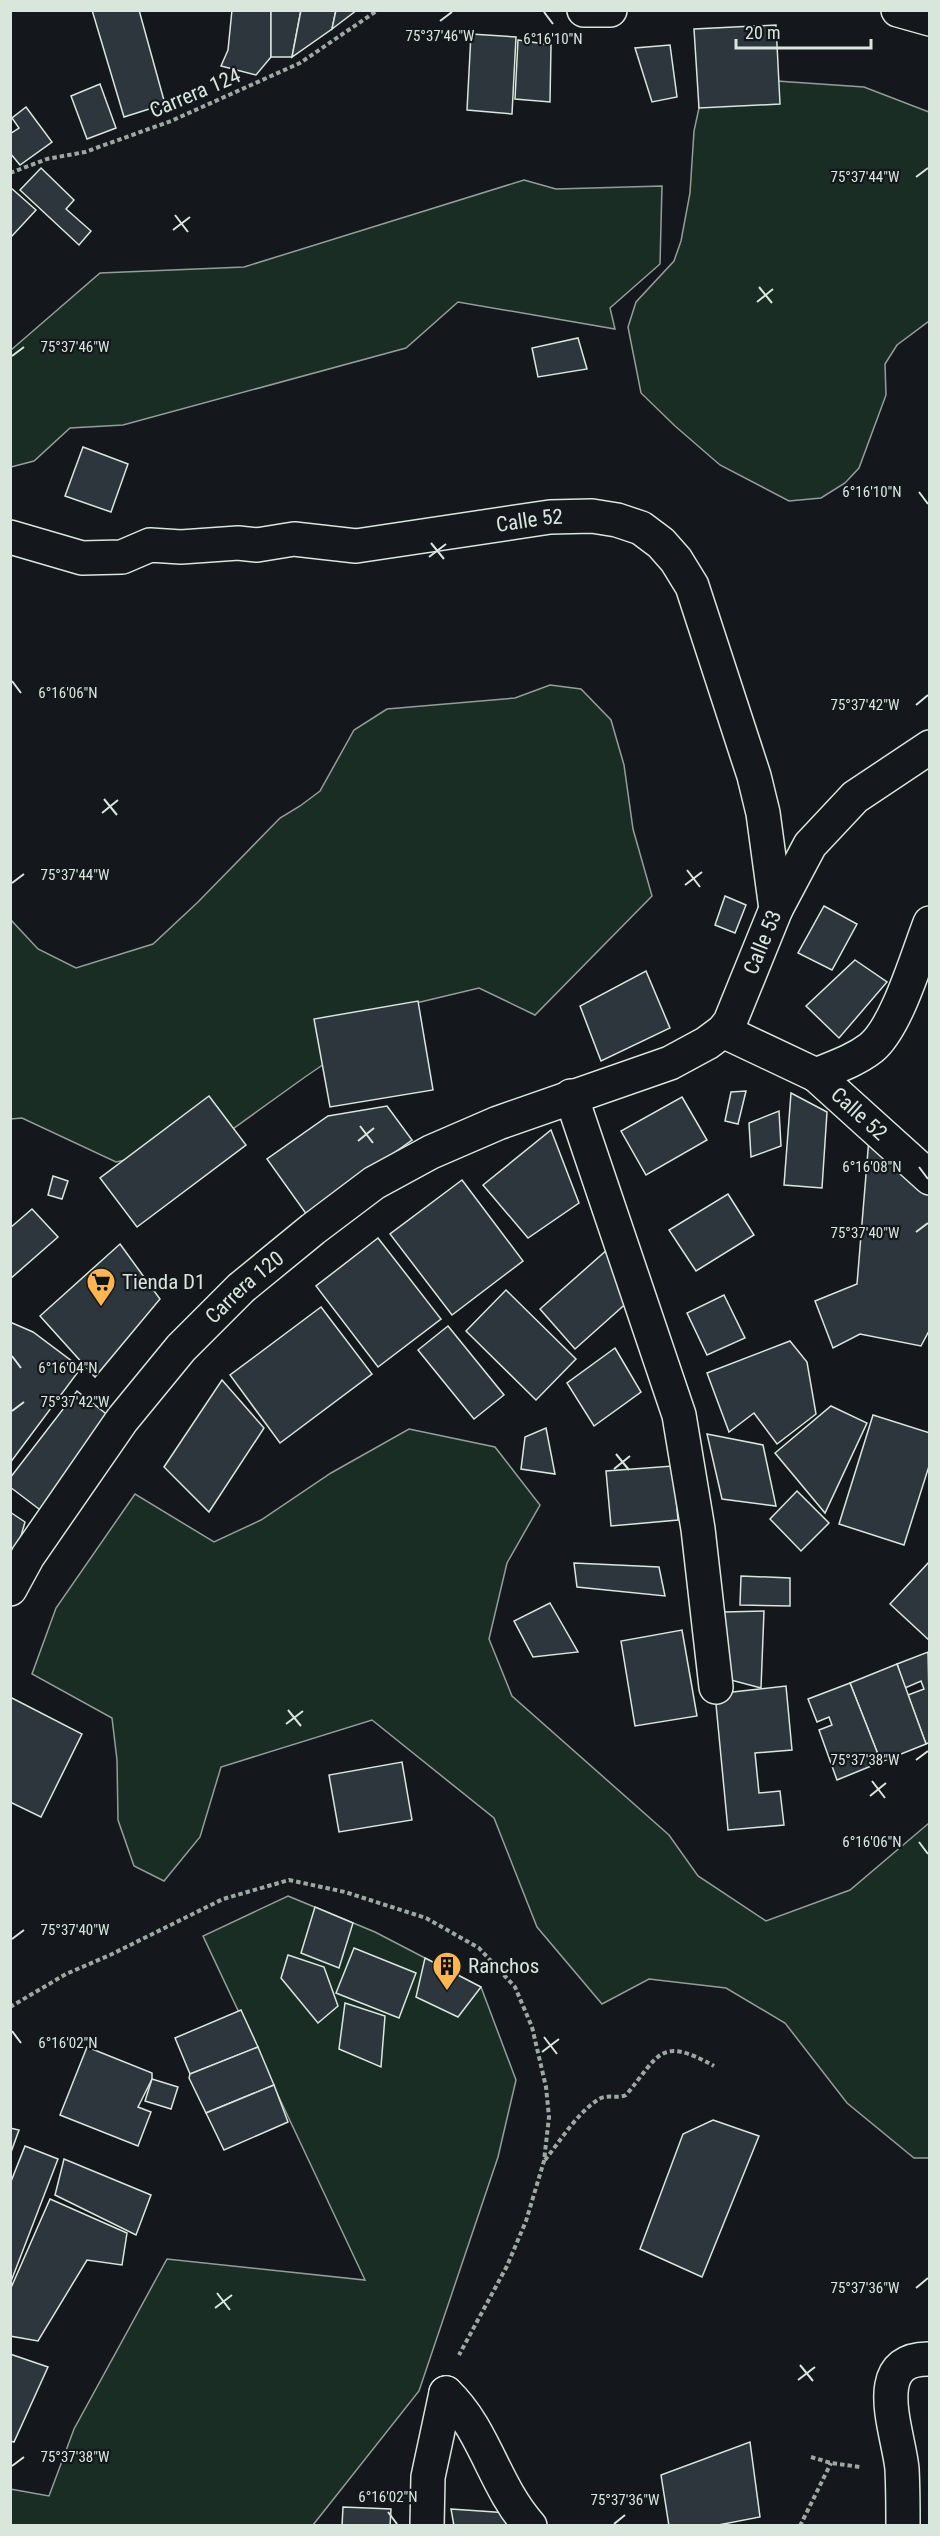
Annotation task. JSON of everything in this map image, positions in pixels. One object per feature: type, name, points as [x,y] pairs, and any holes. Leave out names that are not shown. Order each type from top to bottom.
[{"type":"street","points":[[584,10],[610,10]]},
{"type":"street","points":[[898,10],[930,19]]},
{"type":"street","name":"Calle 52","points":[[10,537],[82,558],[122,557],[150,545],[181,548],[238,543],[257,545],[294,538],[356,546],[481,526],[572,515],[617,520],[641,528],[661,543],[676,560],[692,586],[754,776],[763,813],[776,909]]},
{"type":"street","name":"Calle 53","points":[[571,1096],[670,1064],[698,1049],[723,1031],[734,1013],[776,909],[810,845],[855,797],[930,747]]},
{"type":"street","points":[[816,1075],[852,1061],[873,1047],[891,1022],[930,923]]},
{"type":"street","name":"Calle 52","points":[[723,1031],[816,1075],[930,1178]]},
{"type":"street","points":[[571,1096],[679,1415],[698,1528],[716,1687]]},
{"type":"street","name":"Carrera 120","points":[[10,1589],[28,1556],[122,1420],[181,1348],[241,1288],[374,1183],[431,1152],[571,1096]]},
{"type":"street","points":[[903,2526],[899,2449],[891,2415],[896,2373],[904,2364],[918,2359],[930,2359]]},
{"type":"street","points":[[427,2526],[428,2477],[446,2393]]},
{"type":"street","points":[[446,2393],[465,2413],[512,2503],[530,2526]]},
{"type":"path","name":"Carrera 124","points":[[10,173],[47,159],[85,152],[171,122],[300,63],[378,10]]},
{"type":"path","points":[[10,2007],[66,1974],[110,1955],[222,1899],[289,1880],[345,1892],[426,1918],[479,1948],[515,1987],[532,2027],[546,2087],[549,2117],[544,2161],[516,2247],[456,2362],[446,2393]]},
{"type":"path","points":[[544,2161],[587,2109],[604,2097],[626,2095],[647,2066],[658,2056],[670,2050],[680,2051],[697,2056],[714,2066]]},
{"type":"path","points":[[811,2457],[862,2468],[899,2449]]},
{"type":"path","points":[[800,2526],[831,2463]]},
{"type":"green space","points":[[762,80],[864,87],[929,112],[929,321],[897,345],[885,364],[886,395],[859,468],[845,483],[821,498],[789,501],[720,465],[675,426],[641,393],[628,327],[636,302],[674,261],[681,241],[690,193],[694,131],[699,98]]},
{"type":"green space","points":[[524,180],[556,189],[662,186],[660,264],[610,308],[615,329],[458,302],[406,348],[123,425],[70,428],[34,461],[11,467],[11,350],[100,273],[244,267]]},
{"type":"green space","points":[[550,685],[581,689],[611,720],[624,765],[633,829],[652,896],[535,1015],[479,988],[412,1004],[216,1141],[116,1162],[22,1118],[11,1119],[10,919],[38,949],[76,968],[153,944],[198,902],[280,818],[320,791],[354,730],[387,709],[515,698]]},
{"type":"green space","points":[[409,1429],[495,1447],[540,1505],[507,1563],[489,1639],[512,1696],[669,1835],[698,1876],[766,1921],[850,1890],[929,1823],[929,2158],[914,2158],[847,2103],[785,2023],[726,1988],[649,1979],[602,2004],[537,1927],[494,1818],[372,1720],[221,1767],[200,1837],[164,1881],[134,1866],[118,1820],[117,1760],[112,1718],[32,1674],[56,1608],[135,1494],[214,1542],[261,1520],[331,1473]]},
{"type":"green space","points":[[288,1896],[375,1932],[481,1987],[516,2080],[498,2157],[419,2391],[313,2525],[11,2525],[10,2489],[49,2496],[74,2429],[167,2259],[365,2280],[203,1936]]},
{"type":"building","points":[[92,10],[139,10],[165,104],[124,117]]},
{"type":"building","points":[[232,10],[271,10],[271,57],[256,75],[221,66],[228,50]]},
{"type":"building","points":[[271,10],[301,10],[292,57],[271,57]]},
{"type":"building","points":[[301,10],[336,10],[332,29],[292,57]]},
{"type":"building","points":[[336,10],[357,10],[332,29]]},
{"type":"building","points":[[776,25],[780,104],[699,108],[694,29]]},
{"type":"building","points":[[471,34],[516,37],[512,114],[467,110]]},
{"type":"building","points":[[518,40],[551,45],[550,102],[515,99]]},
{"type":"building","points":[[670,45],[677,97],[652,102],[635,48]]},
{"type":"building","points":[[100,84],[116,128],[87,139],[71,96]]},
{"type":"building","points":[[26,107],[52,142],[20,165],[10,153],[10,134],[19,128],[12,118]]},
{"type":"building","points":[[41,168],[74,200],[66,209],[91,231],[79,245],[20,190]]},
{"type":"building","points":[[10,187],[36,210],[12,236],[10,234]]},
{"type":"building","points":[[578,338],[587,369],[538,377],[532,348]]},
{"type":"building","points":[[83,447],[128,464],[111,512],[65,496]]},
{"type":"building","points":[[725,896],[746,905],[735,933],[715,925]]},
{"type":"building","points":[[824,906],[857,924],[832,970],[798,953]]},
{"type":"building","points":[[855,960],[887,982],[839,1038],[806,1006]]},
{"type":"building","points":[[646,971],[670,1028],[601,1061],[580,1006]]},
{"type":"building","points":[[418,1001],[433,1090],[330,1107],[314,1019]]},
{"type":"building","points":[[746,1091],[738,1124],[725,1121],[731,1092]]},
{"type":"building","points":[[791,1093],[827,1112],[822,1188],[784,1185]]},
{"type":"building","points":[[209,1096],[246,1145],[137,1227],[100,1178]]},
{"type":"building","points":[[682,1097],[707,1140],[646,1175],[621,1131]]},
{"type":"building","points":[[387,1106],[412,1140],[307,1215],[267,1159],[328,1116]]},
{"type":"building","points":[[779,1111],[781,1146],[751,1157],[749,1123]]},
{"type":"building","points":[[870,1126],[930,1187],[930,1329],[921,1346],[860,1334],[833,1348],[815,1301],[857,1284]]},
{"type":"building","points":[[551,1130],[579,1203],[528,1238],[483,1185]]},
{"type":"building","points":[[53,1176],[68,1181],[62,1199],[48,1195]]},
{"type":"building","points":[[462,1180],[523,1261],[452,1315],[390,1234]]},
{"type":"building","points":[[728,1194],[754,1235],[696,1271],[669,1230]]},
{"type":"building","points":[[32,1209],[58,1237],[10,1279],[10,1228]]},
{"type":"building","points":[[378,1238],[441,1319],[378,1367],[316,1286]]},
{"type":"building","name":"Tienda D1","points":[[120,1244],[160,1299],[95,1377],[40,1316]]},
{"type":"building","points":[[608,1249],[631,1299],[575,1349],[540,1309]]},
{"type":"building","points":[[506,1290],[576,1359],[536,1400],[466,1331]]},
{"type":"building","points":[[724,1295],[745,1338],[707,1355],[687,1313]]},
{"type":"building","points":[[321,1307],[372,1374],[280,1443],[230,1375]]},
{"type":"building","points":[[10,1322],[33,1332],[81,1368],[10,1463]]},
{"type":"building","points":[[448,1326],[504,1395],[474,1419],[418,1350]]},
{"type":"building","points":[[790,1341],[807,1362],[816,1414],[777,1444],[754,1413],[729,1432],[707,1373]]},
{"type":"building","points":[[615,1348],[641,1392],[594,1426],[567,1383]]},
{"type":"building","points":[[222,1380],[264,1428],[209,1512],[164,1467]]},
{"type":"building","points":[[77,1391],[114,1420],[43,1512],[10,1487],[10,1478]]},
{"type":"building","points":[[831,1406],[867,1423],[825,1513],[775,1453]]},
{"type":"building","points":[[873,1415],[930,1433],[930,1463],[904,1545],[839,1524]]},
{"type":"building","points":[[546,1428],[555,1474],[521,1469],[525,1437]]},
{"type":"building","points":[[707,1434],[763,1445],[776,1506],[722,1499]]},
{"type":"building","points":[[673,1466],[678,1520],[611,1526],[606,1471]]},
{"type":"building","points":[[797,1491],[829,1523],[801,1551],[770,1519]]},
{"type":"building","points":[[10,1512],[25,1522],[11,1571],[10,1571]]},
{"type":"building","points":[[930,1561],[930,1641],[890,1604]]},
{"type":"building","points":[[574,1563],[659,1567],[665,1596],[577,1587]]},
{"type":"building","points":[[741,1576],[790,1578],[790,1606],[740,1605]]},
{"type":"building","points":[[550,1603],[578,1652],[533,1657],[514,1621]]},
{"type":"building","points":[[764,1611],[761,1688],[727,1679],[724,1612]]},
{"type":"building","points":[[682,1630],[697,1716],[635,1726],[621,1641]]},
{"type":"building","points":[[928,1652],[930,1742],[926,1744],[908,1695],[924,1689],[921,1681],[905,1688],[897,1664]]},
{"type":"building","points":[[897,1664],[926,1744],[881,1762],[850,1683]]},
{"type":"building","points":[[850,1683],[881,1762],[837,1780],[819,1730],[832,1725],[829,1717],[817,1722],[808,1699]]},
{"type":"building","points":[[786,1686],[792,1750],[755,1753],[759,1793],[780,1791],[784,1825],[728,1830],[715,1694]]},
{"type":"building","points":[[10,1697],[82,1734],[41,1817],[10,1802]]},
{"type":"building","points":[[402,1762],[412,1820],[339,1832],[329,1775]]},
{"type":"building","points":[[315,1907],[353,1923],[339,1968],[301,1953]]},
{"type":"building","points":[[354,1948],[416,1973],[399,2018],[336,1993]]},
{"type":"building","points":[[288,1955],[324,1967],[338,2006],[318,2023],[281,1978]]},
{"type":"building","name":"Ranchos","points":[[425,1958],[481,1987],[458,2017],[416,1997]]},
{"type":"building","points":[[345,2003],[385,2016],[381,2067],[339,2049]]},
{"type":"building","points":[[241,2010],[258,2047],[190,2074],[175,2038]]},
{"type":"building","points":[[87,2047],[152,2073],[152,2079],[138,2107],[151,2112],[138,2146],[60,2115]]},
{"type":"building","points":[[258,2047],[274,2085],[206,2113],[189,2078],[190,2074]]},
{"type":"building","points":[[152,2079],[178,2087],[171,2109],[145,2101]]},
{"type":"building","points":[[274,2085],[288,2122],[224,2150],[206,2113]]},
{"type":"building","points":[[713,2120],[759,2136],[702,2277],[640,2249],[683,2134]]},
{"type":"building","points":[[10,2128],[19,2130],[10,2155]]},
{"type":"building","points":[[25,2146],[58,2159],[10,2284],[10,2184]]},
{"type":"building","points":[[64,2159],[151,2195],[136,2235],[55,2195]]},
{"type":"building","points":[[50,2199],[127,2233],[122,2265],[87,2260],[38,2341],[10,2336],[10,2290]]},
{"type":"building","points":[[10,2354],[48,2367],[14,2442],[10,2441]]},
{"type":"building","points":[[750,2442],[760,2517],[713,2526],[669,2526],[661,2475]]},
{"type":"building","points":[[343,2507],[391,2509],[390,2526],[342,2526]]},
{"type":"building","points":[[451,2509],[509,2513],[515,2526],[454,2526]]},
{"type":"place","name":"Tienda D1","points":[[101,1308]]},
{"type":"place","name":"Ranchos","points":[[447,1992]]}]
